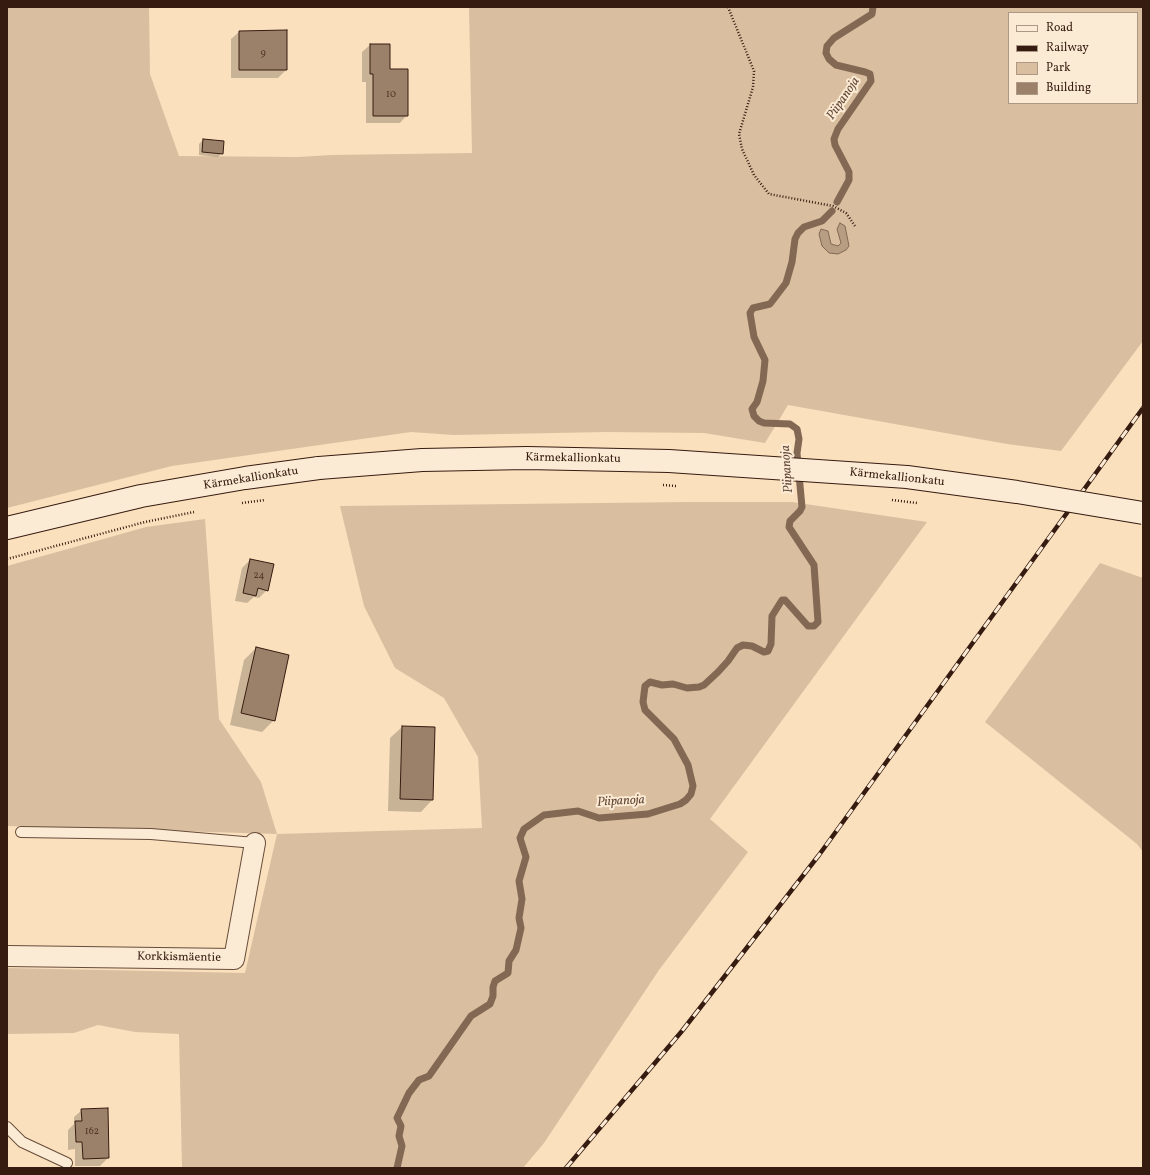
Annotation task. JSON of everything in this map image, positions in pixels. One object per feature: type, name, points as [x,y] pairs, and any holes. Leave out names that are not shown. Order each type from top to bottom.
[{"type":"street","name":"Kärmekallionkatu","points":[[7,528],[141,496],[245,478],[319,468],[422,460],[527,458],[676,461],[906,477],[1017,492],[1143,513]]},
{"type":"street","name":"Korkkismäentie","points":[[7,956],[234,959],[255,843]]},
{"type":"lane","points":[[21,832],[151,834],[255,843]]},
{"type":"lane","points":[[7,1127],[22,1142],[67,1163]]},
{"type":"path","points":[[728,7],[754,71],[753,87],[739,134],[742,149],[754,176],[769,194],[833,206],[846,212],[856,226]]},
{"type":"path","points":[[658,485],[682,486]]},
{"type":"path","points":[[236,504],[267,500]]},
{"type":"path","points":[[889,500],[920,503]]},
{"type":"path","points":[[7,559],[145,522],[198,511]]},
{"type":"green space","points":[[7,7],[149,7],[150,74],[179,156],[298,157],[331,155],[472,153],[469,7],[1143,7],[1143,341],[1061,451],[1007,444],[788,405],[765,443],[704,433],[606,432],[453,435],[411,432],[172,466],[7,508]]},
{"type":"green space","points":[[792,502],[927,522],[710,819],[748,852],[659,970],[544,1143],[523,1168],[182,1168],[179,1034],[135,1032],[98,1025],[74,1033],[7,1034],[7,968],[245,973],[277,834],[482,828],[478,757],[444,698],[395,668],[364,606],[340,506]]},
{"type":"green space","points":[[205,519],[219,719],[261,782],[277,834],[7,826],[7,566],[146,527]]},
{"type":"green space","points":[[1100,563],[1143,578],[1143,852],[1137,844],[985,722]]},
{"type":"shaded area","points":[[840,223],[845,226],[849,246],[846,250],[838,254],[829,253],[822,246],[819,234],[821,229],[828,231],[831,244],[838,246],[841,243],[837,229]]},
{"type":"building","points":[[287,30],[287,70],[239,70],[239,31]]},
{"type":"building","points":[[370,44],[390,44],[390,69],[408,69],[408,116],[373,116],[373,74],[370,74]]},
{"type":"building","points":[[203,139],[224,141],[223,154],[202,152]]},
{"type":"building","points":[[250,559],[274,564],[268,591],[258,588],[256,596],[243,593]]},
{"type":"building","points":[[256,647],[289,655],[275,721],[241,713]]},
{"type":"building","points":[[402,726],[435,727],[433,800],[400,799]]},
{"type":"building","points":[[108,1108],[109,1158],[83,1159],[82,1142],[76,1142],[75,1121],[82,1121],[81,1109]]},
{"type":"waterway","name":"Piipanoja","points":[[837,202],[849,180],[849,172],[835,145],[834,139],[838,129],[871,81],[870,74],[836,65],[829,59],[826,53],[827,46],[834,38],[872,14],[873,7]]},
{"type":"waterway","name":"Piipanoja","points":[[397,1168],[402,1146],[399,1136],[401,1126],[397,1118],[409,1093],[419,1080],[429,1076],[471,1016],[490,1004],[493,996],[495,981],[508,973],[509,961],[516,950],[521,928],[519,918],[522,899],[519,881],[526,857],[520,838],[524,829],[544,815],[578,811],[599,818],[648,814],[680,804],[686,800],[691,794],[693,786],[688,765],[674,739],[645,710],[643,702],[645,686],[650,682],[662,685],[673,684],[687,688],[699,687],[704,685],[718,672],[737,648],[743,645],[752,646],[764,652],[768,651],[771,644],[772,616],[782,600],[785,600],[808,626],[814,626],[818,622],[814,565],[789,527],[790,521],[802,507],[797,453],[799,439],[797,429],[790,424],[764,423],[759,421],[754,416],[752,409],[757,402],[763,381],[765,360],[754,337],[750,313],[753,308],[770,304],[786,283],[792,262],[795,239],[798,233],[804,227],[822,221],[832,211]]},
{"type":"railway","points":[[566,1168],[682,1031],[819,855],[1143,408]]}]
